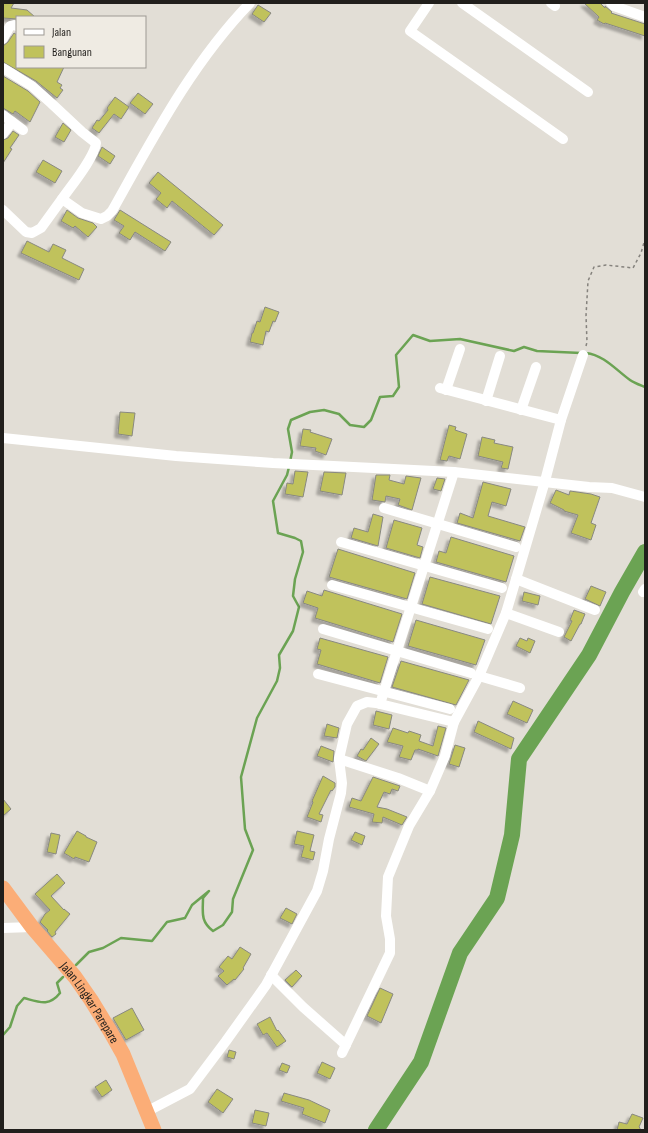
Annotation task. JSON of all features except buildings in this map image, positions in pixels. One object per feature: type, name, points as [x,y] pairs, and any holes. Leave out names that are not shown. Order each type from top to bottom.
[{"type":"highway","name":"Jalan Lingkar Parepare","points":[[3,888],[32,927],[75,977],[91,1000],[123,1054],[154,1130]]},
{"type":"street","points":[[62,199],[82,213],[101,219],[112,211],[174,102],[222,35],[250,3]]},
{"type":"street","points":[[429,3],[410,30],[563,139]]},
{"type":"street","points":[[462,3],[588,92]]},
{"type":"street","points":[[613,4],[645,17]]},
{"type":"street","points":[[3,39],[10,26],[16,26]]},
{"type":"street","points":[[3,68],[32,86],[96,143],[96,146],[87,163],[41,228],[32,234],[26,232],[3,210]]},
{"type":"street","points":[[3,115],[23,130]]},
{"type":"street","points":[[3,134],[12,122]]},
{"type":"street","points":[[460,349],[443,389],[561,420]]},
{"type":"street","points":[[271,975],[344,1049],[390,953],[390,939],[386,916],[388,877],[409,826],[430,791],[445,756],[454,722],[475,674],[506,613],[545,481],[561,420],[583,355]]},
{"type":"street","points":[[486,401],[500,356]]},
{"type":"street","points":[[521,410],[536,367]]},
{"type":"street","points":[[3,438],[168,456],[454,472],[589,487],[612,488],[645,496]]},
{"type":"street","points":[[380,704],[454,472]]},
{"type":"street","points":[[384,508],[516,547]]},
{"type":"street","points":[[341,542],[502,588]]},
{"type":"street","points":[[516,580],[595,610]]},
{"type":"street","points":[[332,585],[488,629]]},
{"type":"street","points":[[506,613],[559,632]]},
{"type":"street","points":[[323,629],[520,688]]},
{"type":"street","points":[[318,674],[450,709]]},
{"type":"street","points":[[146,1112],[190,1089],[266,985],[317,891],[341,793],[342,783],[339,759],[347,724],[353,711],[357,706],[367,702],[454,722]]},
{"type":"street","points":[[339,759],[398,778],[430,791]]},
{"type":"street","points":[[3,928],[32,927]]},
{"type":"path","points":[[587,342],[586,316],[588,281],[594,267],[606,265],[633,268],[641,252],[645,239]]},
{"type":"waterway","points":[[290,462],[292,452],[288,429],[291,420],[310,412],[324,410],[339,414],[350,425],[364,427],[371,420],[380,397],[393,396],[399,387],[396,355],[413,335],[430,341],[460,339],[514,351],[524,347],[537,351],[581,353]]},
{"type":"waterway","points":[[586,353],[592,354],[604,360],[632,381],[645,387]]},
{"type":"waterway","points":[[76,965],[89,952],[103,948],[121,938],[152,941],[167,922],[185,918],[192,905],[209,891],[203,898],[203,916],[206,924],[213,931],[223,925],[232,912],[233,899],[253,850],[245,829],[241,777],[257,718],[277,681],[280,668],[279,655],[293,631],[299,607],[293,596],[295,579],[303,552],[301,541],[278,533],[273,501],[287,475],[289,467]]},
{"type":"waterway","points":[[376,1130],[421,1062],[460,953],[497,898],[512,835],[519,759],[589,655],[645,552]]},
{"type":"waterway","points":[[3,1035],[10,1027],[17,1006],[24,998],[44,1002],[52,1000],[60,993],[57,983],[63,977]]}]
